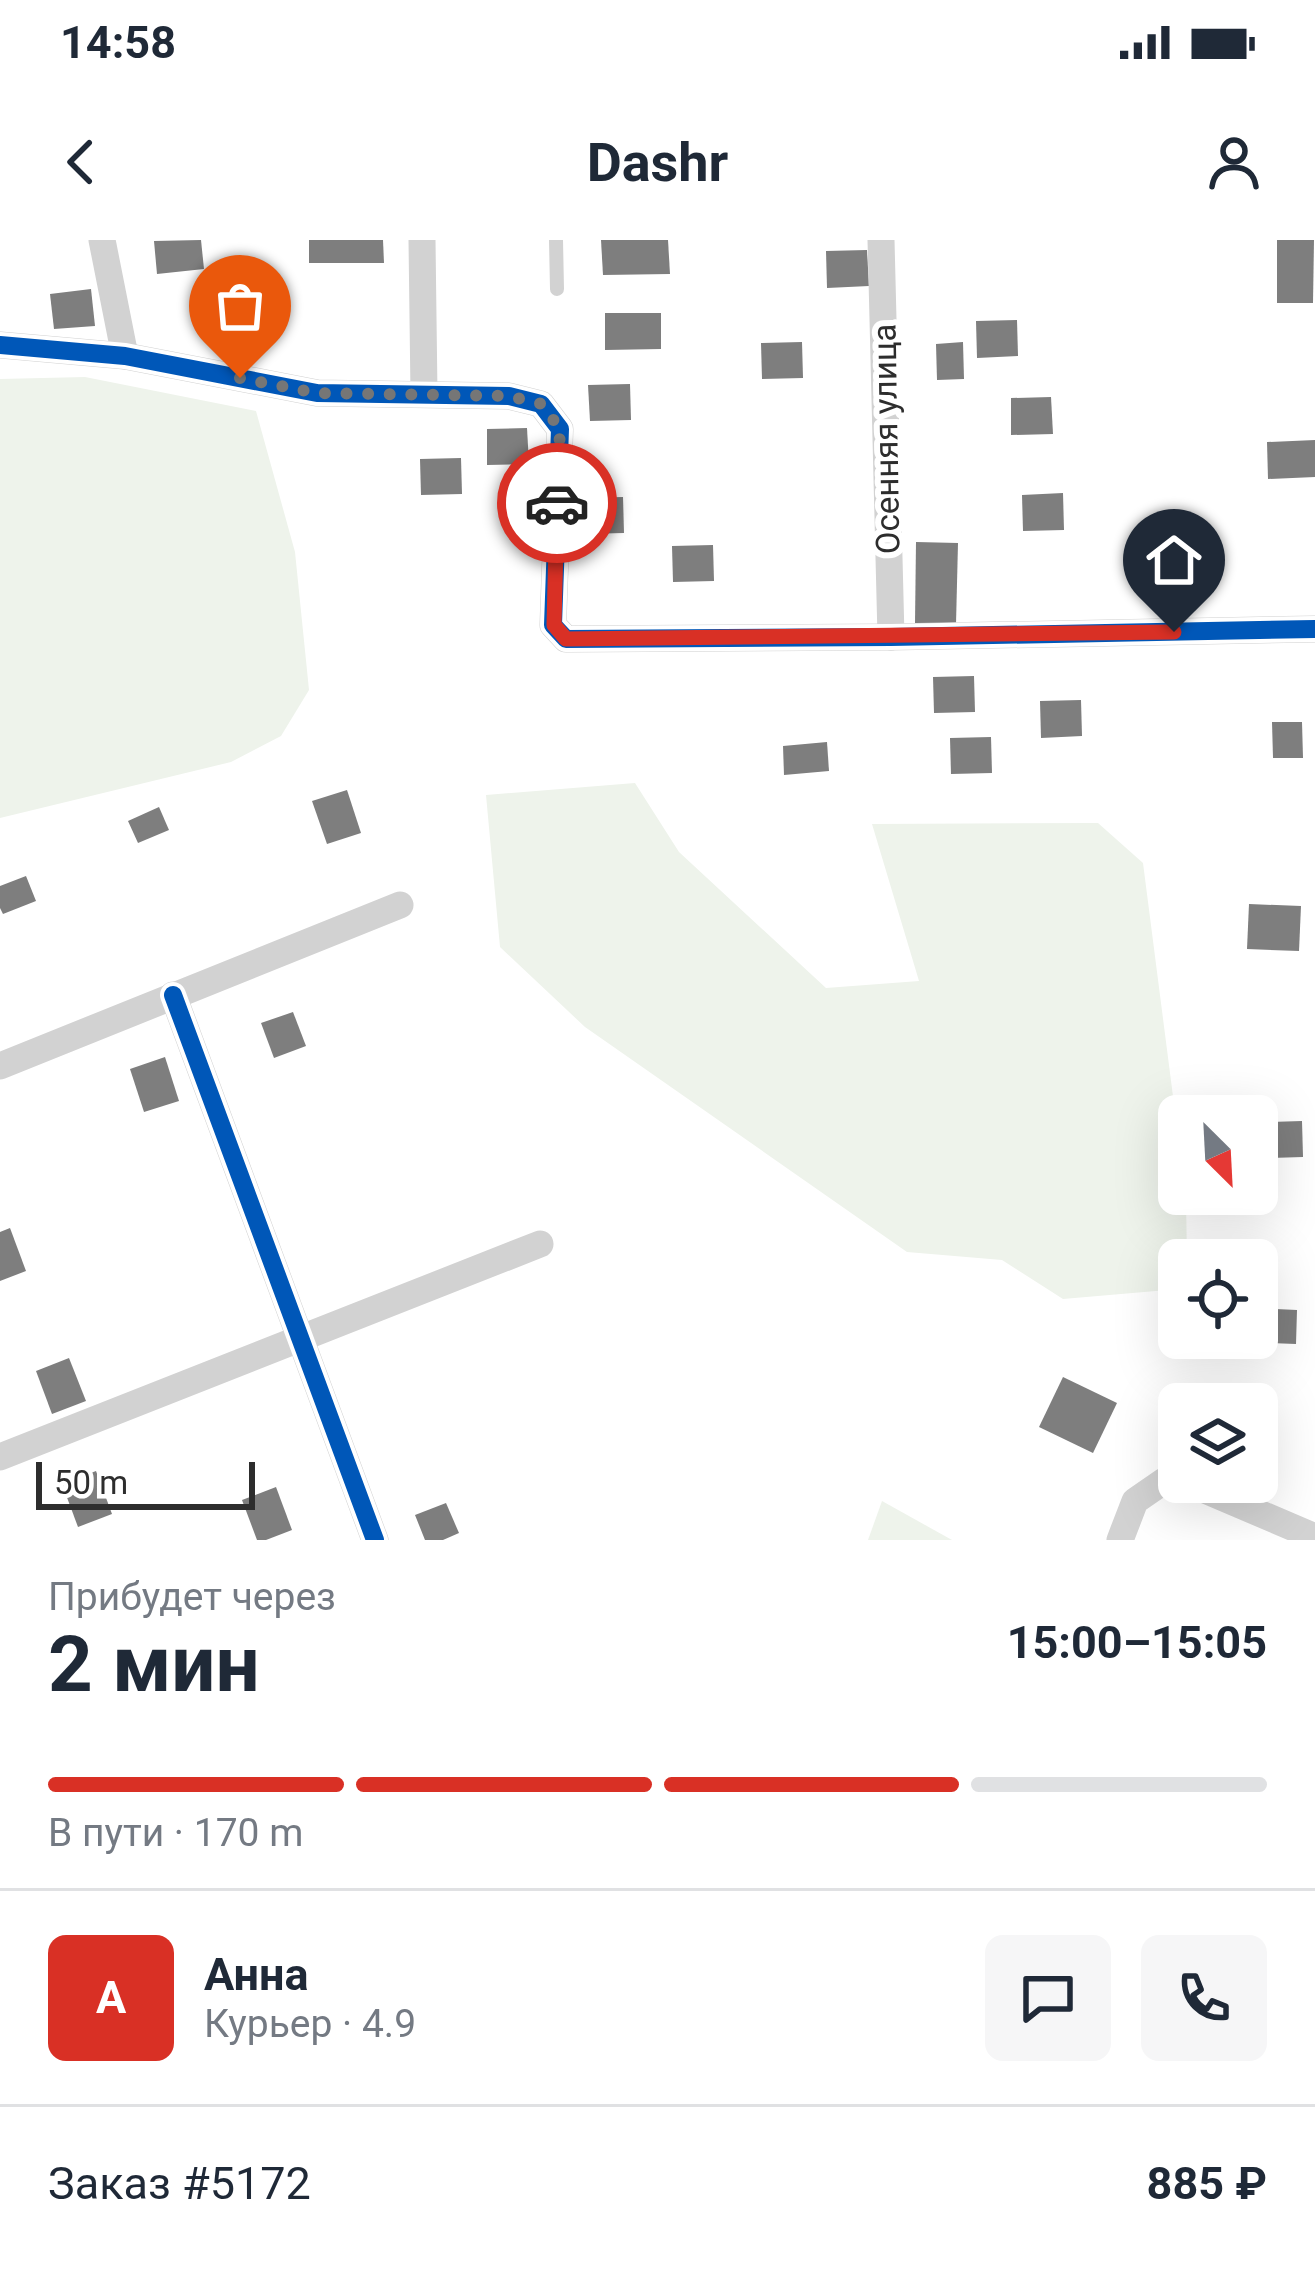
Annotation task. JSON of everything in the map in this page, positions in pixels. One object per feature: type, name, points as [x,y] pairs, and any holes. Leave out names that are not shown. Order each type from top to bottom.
[{"type":"street","points":[[102,240],[125,356]]},
{"type":"street","points":[[422,240],[424,394]]},
{"type":"street","name":"Осенняя улица","points":[[881,240],[891,637]]},
{"type":"street","points":[[0,346],[125,356],[316,393],[508,396],[542,404],[560,429],[554,625],[566,639],[1315,629]]},
{"type":"street","points":[[0,1066],[400,905]]},
{"type":"street","points":[[173,995],[375,1540]]},
{"type":"street","points":[[0,1457],[540,1244]]},
{"type":"street","points":[[1120,1540],[1135,1501],[1164,1480],[1191,1484],[1315,1537]]},
{"type":"lane","points":[[556,240],[557,289]]},
{"type":"shaded area","points":[[85,377],[256,411],[295,552],[309,690],[281,736],[231,762],[0,818],[0,379]]},
{"type":"shaded area","points":[[635,783],[679,852],[826,988],[919,981],[872,824],[1098,823],[1143,863],[1173,1095],[1158,1095],[1158,1215],[1186,1215],[1187,1239],[1158,1239],[1158,1291],[1063,1299],[1002,1260],[907,1252],[585,1027],[500,947],[486,795]]},
{"type":"shaded area","points":[[882,1501],[952,1540],[868,1540]]},
{"type":"building","points":[[201,240],[204,269],[157,274],[154,241]]},
{"type":"building","points":[[309,240],[383,240],[384,263],[309,263]]},
{"type":"building","points":[[601,240],[668,240],[670,274],[603,275]]},
{"type":"building","points":[[1277,240],[1314,240],[1313,303],[1277,303]]},
{"type":"building","points":[[867,250],[869,286],[827,288],[826,251]]},
{"type":"building","points":[[91,289],[95,326],[54,329],[50,294]]},
{"type":"building","points":[[605,313],[661,313],[661,349],[605,350]]},
{"type":"building","points":[[1017,320],[1018,356],[977,358],[976,321]]},
{"type":"building","points":[[802,342],[803,378],[762,379],[761,343]]},
{"type":"building","points":[[963,342],[964,379],[937,380],[936,344]]},
{"type":"building","points":[[630,384],[631,420],[590,421],[588,385]]},
{"type":"building","points":[[1051,397],[1053,434],[1011,435],[1011,398]]},
{"type":"building","points":[[527,428],[529,464],[487,465],[487,429]]},
{"type":"building","points":[[1315,440],[1315,477],[1268,479],[1267,442]]},
{"type":"building","points":[[461,458],[462,494],[421,495],[420,459]]},
{"type":"building","points":[[1063,493],[1064,530],[1023,531],[1022,495]]},
{"type":"building","points":[[623,497],[624,533],[583,534],[582,498]]},
{"type":"building","points":[[916,542],[958,543],[956,624],[915,623]]},
{"type":"building","points":[[713,545],[714,581],[673,582],[672,546]]},
{"type":"building","points":[[974,676],[975,712],[934,713],[933,677]]},
{"type":"building","points":[[1081,700],[1082,736],[1041,738],[1040,701]]},
{"type":"building","points":[[1272,722],[1302,722],[1303,758],[1273,758]]},
{"type":"building","points":[[991,737],[992,773],[951,774],[950,738]]},
{"type":"building","points":[[827,742],[829,771],[784,775],[783,746]]},
{"type":"building","points":[[347,790],[361,833],[327,844],[312,801]]},
{"type":"building","points":[[159,807],[169,830],[138,843],[128,821]]},
{"type":"building","points":[[26,876],[36,901],[3,914],[0,886]]},
{"type":"building","points":[[1249,904],[1301,906],[1299,951],[1247,949]]},
{"type":"building","points":[[293,1012],[306,1046],[274,1058],[261,1023]]},
{"type":"building","points":[[165,1057],[179,1101],[144,1112],[130,1069]]},
{"type":"building","points":[[1302,1121],[1303,1157],[1278,1158],[1278,1122]]},
{"type":"building","points":[[10,1228],[26,1271],[0,1281],[0,1232]]},
{"type":"building","points":[[1278,1309],[1297,1310],[1296,1344],[1278,1343]]},
{"type":"building","points":[[69,1358],[86,1401],[52,1414],[36,1371]]},
{"type":"building","points":[[1063,1377],[1117,1403],[1093,1453],[1039,1427]]},
{"type":"building","points":[[96,1471],[112,1514],[78,1527],[62,1484]]},
{"type":"building","points":[[276,1487],[292,1530],[257,1540],[242,1500]]},
{"type":"building","points":[[446,1503],[459,1533],[443,1540],[425,1540],[415,1515]]},
{"type":"cycle path","points":[[0,345],[125,356],[317,393],[509,396],[541,404],[560,429],[553,625],[566,639],[1315,629]]},
{"type":"cycle path","points":[[173,995],[375,1540]]},
{"type":"way so far","points":[[240,378],[316,393],[508,396],[542,404],[560,429],[557,503]]},
{"type":"route","points":[[557,503],[554,625],[566,639],[1174,632]]}]
